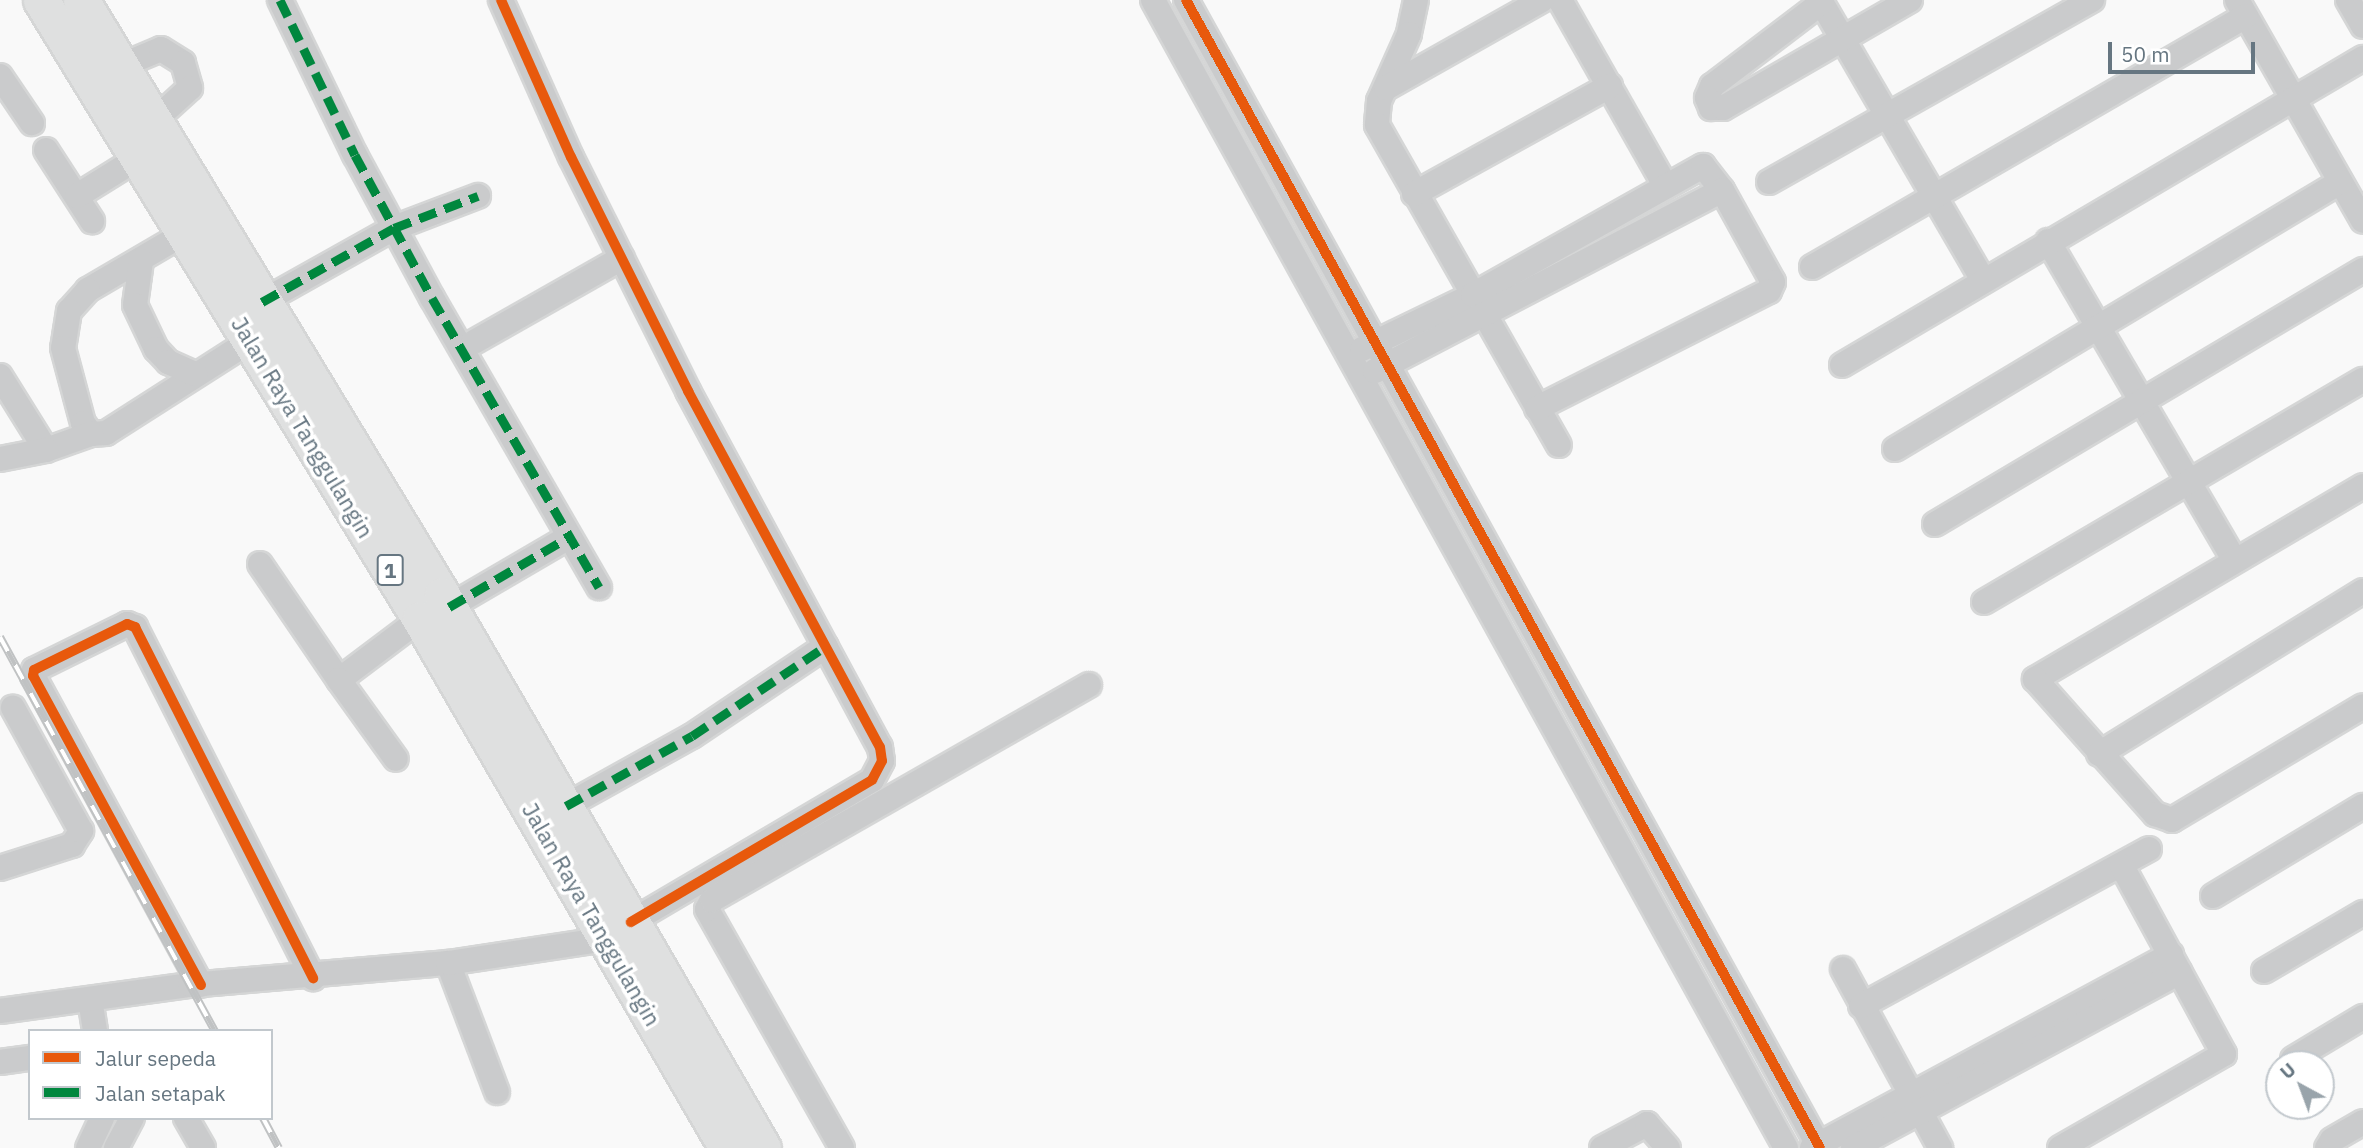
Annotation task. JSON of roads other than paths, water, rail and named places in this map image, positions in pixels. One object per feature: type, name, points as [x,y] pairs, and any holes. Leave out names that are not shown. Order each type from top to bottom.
[{"type":"highway","name":"Jalan Raya Tanggulangin","points":[[41,0],[250,341],[566,806],[619,930]]},
{"type":"highway","name":"Jalan Raya Tanggulangin","points":[[81,0],[157,118],[435,613],[747,1147]]},
{"type":"street","points":[[280,0],[394,228],[599,587]]},
{"type":"street","points":[[0,1010],[201,985],[313,978],[448,963],[619,930],[872,780],[880,770],[880,747],[688,391],[622,258],[501,0]]},
{"type":"street","points":[[1153,0],[1786,1148]]},
{"type":"street","points":[[1186,0],[1817,1147],[1915,1103],[2176,963]]},
{"type":"street","points":[[1416,0],[1409,34],[1375,115],[1377,125],[1559,445]]},
{"type":"street","points":[[1386,88],[1542,0]]},
{"type":"street","points":[[1560,0],[1665,185]]},
{"type":"street","points":[[1910,0],[1843,38],[1723,108],[1711,108],[1707,98],[1713,86],[1821,2],[1843,38],[1889,117],[1938,197],[1983,280]]},
{"type":"street","points":[[1769,182],[1889,117],[2092,0]]},
{"type":"street","points":[[2348,0],[2363,26]]},
{"type":"street","points":[[1812,267],[1938,197],[2241,8],[2363,220]]},
{"type":"street","points":[[123,65],[161,49],[183,63],[190,88],[157,118]]},
{"type":"street","points":[[1842,365],[2363,58]]},
{"type":"street","points":[[0,76],[32,123]]},
{"type":"street","points":[[1414,194],[1610,86]]},
{"type":"street","points":[[46,150],[92,221]]},
{"type":"street","points":[[77,196],[138,158]]},
{"type":"street","points":[[1480,305],[1665,185],[1703,166],[1722,190],[1773,282],[1769,291],[1537,408]]},
{"type":"street","points":[[1895,449],[2340,182]]},
{"type":"street","points":[[1349,355],[1381,354],[1722,190]]},
{"type":"street","points":[[262,302],[394,228],[478,196]]},
{"type":"street","points":[[91,434],[83,424],[63,348],[64,323],[88,290],[185,233]]},
{"type":"street","points":[[2048,242],[2234,559]]},
{"type":"street","points":[[474,342],[622,258]]},
{"type":"street","points":[[141,261],[135,305],[156,349],[168,362],[195,374]]},
{"type":"street","points":[[1935,524],[2363,270]]},
{"type":"street","points":[[0,459],[46,450],[91,434],[106,433],[250,341]]},
{"type":"street","points":[[1362,379],[1381,354]]},
{"type":"street","points":[[0,376],[46,450]]},
{"type":"street","points":[[1984,601],[2363,380]]},
{"type":"street","points":[[2363,486],[2234,559],[2035,679],[2155,814],[2172,820],[2363,706]]},
{"type":"street","points":[[339,680],[435,613],[569,537]]},
{"type":"street","points":[[260,564],[396,759]]},
{"type":"street","points":[[2099,754],[2363,591]]},
{"type":"street","points":[[201,985],[33,676],[34,670],[127,624],[135,627],[313,978]]},
{"type":"street","points":[[566,806],[692,736],[826,646]]},
{"type":"street","points":[[842,1148],[707,909],[712,900],[1089,685]]},
{"type":"street","points":[[0,868],[72,845],[81,831],[13,708]]},
{"type":"street","points":[[1598,808],[1624,794]]},
{"type":"street","points":[[2213,896],[2363,806]]},
{"type":"street","points":[[1861,1006],[2149,849]]},
{"type":"street","points":[[2060,1148],[2224,1054],[2122,866]]},
{"type":"street","points":[[2264,971],[2363,913]]},
{"type":"street","points":[[448,963],[497,1092]]},
{"type":"street","points":[[1843,969],[1940,1148]]},
{"type":"street","points":[[90,999],[94,1029]]},
{"type":"street","points":[[2308,1050],[2363,1017]]},
{"type":"street","points":[[0,1062],[28,1058]]},
{"type":"street","points":[[1853,1148],[1915,1103]]},
{"type":"street","points":[[88,1148],[101,1120]]},
{"type":"street","points":[[116,1148],[131,1120]]},
{"type":"street","points":[[187,1120],[203,1148]]},
{"type":"street","points":[[2327,1148],[2332,1140],[2363,1122]]},
{"type":"street","points":[[1602,1148],[1647,1124],[1668,1148]]},
{"type":"railway","points":[[0,637],[214,1029]]},
{"type":"railway","points":[[264,1120],[279,1148]]}]
